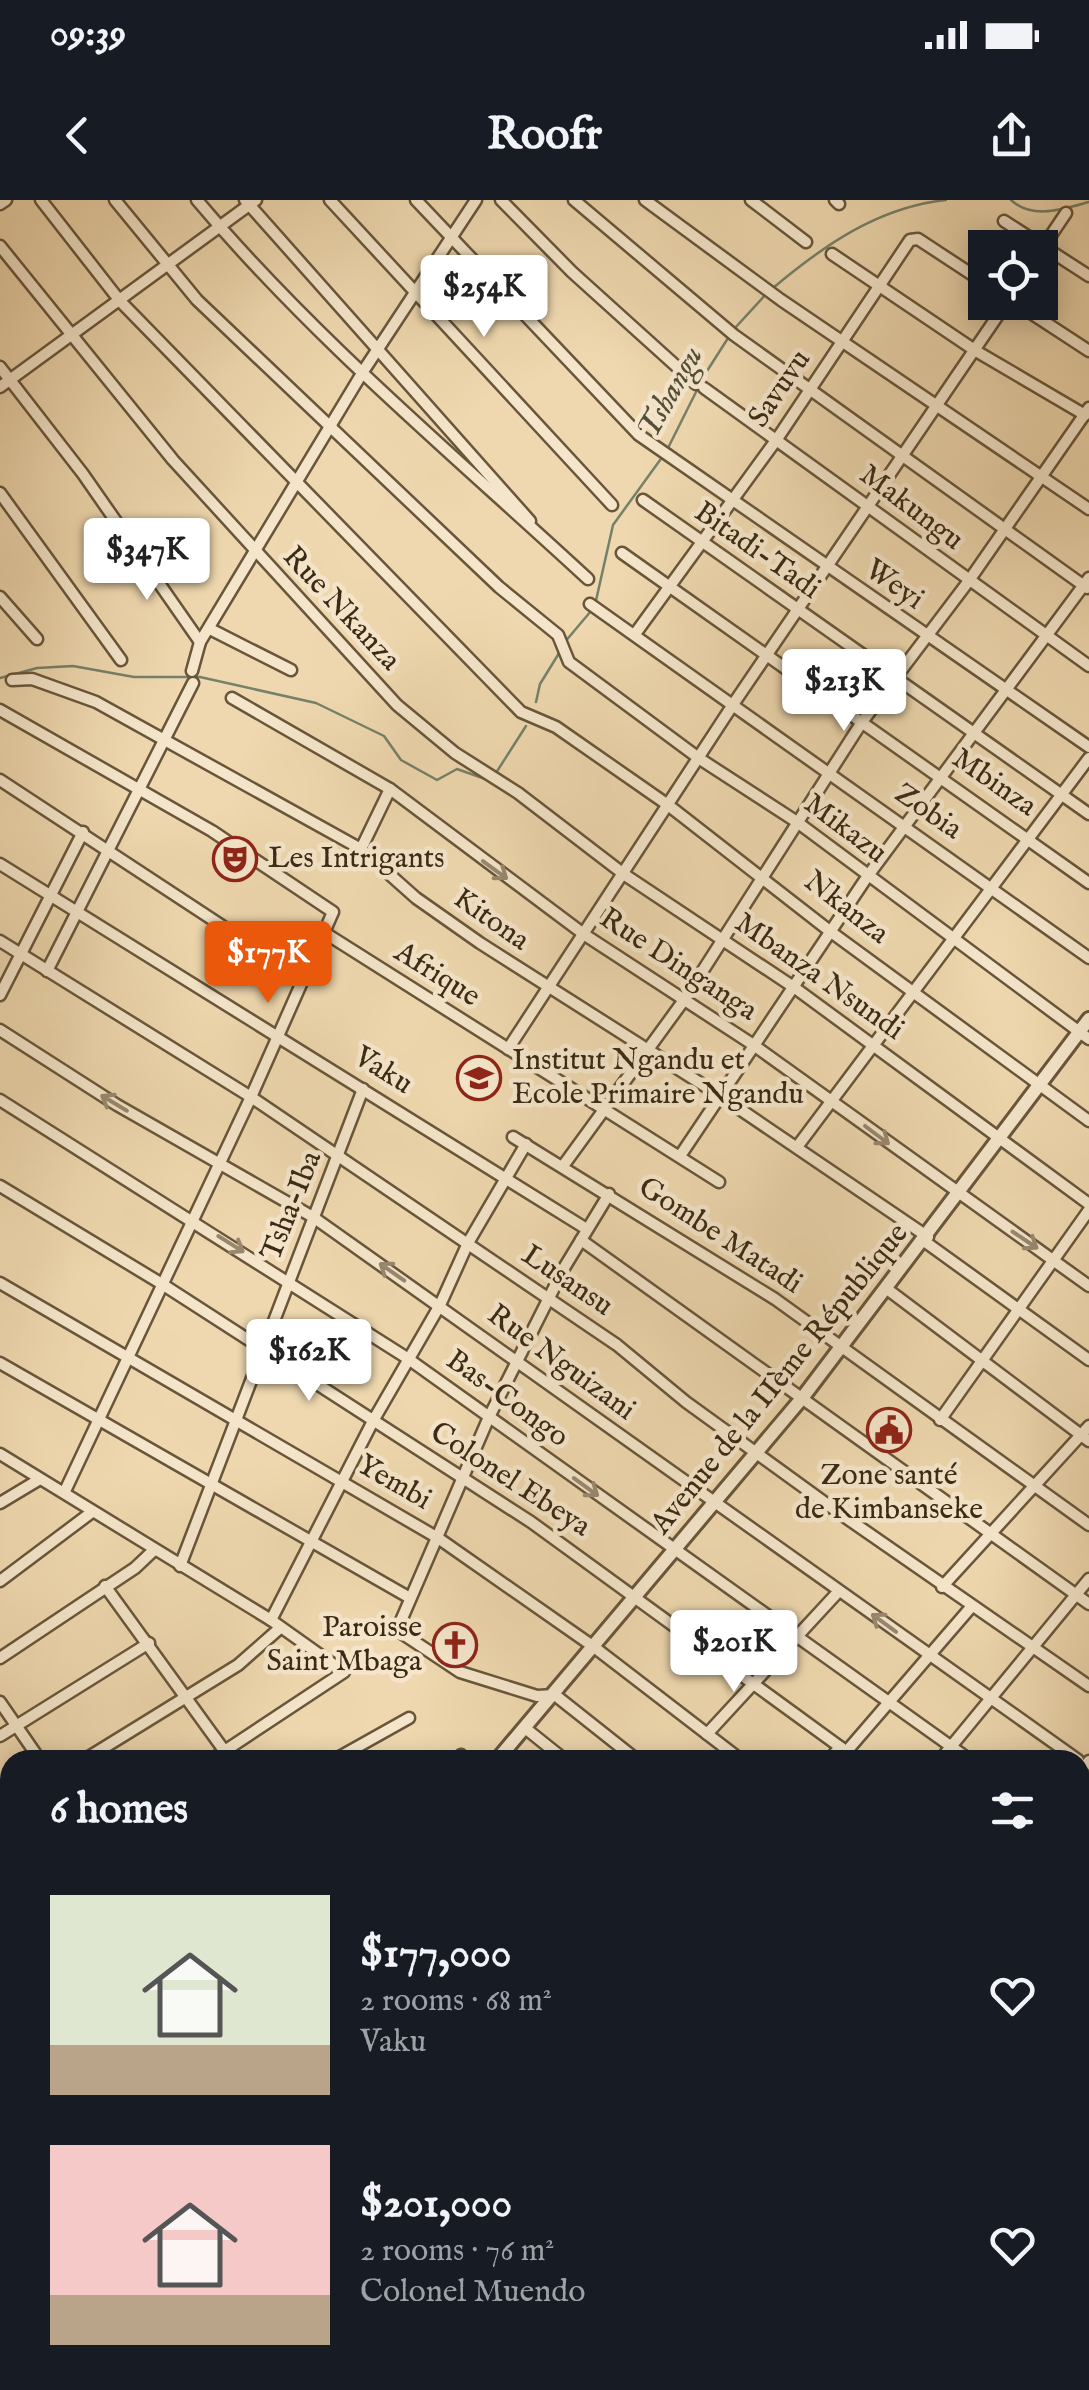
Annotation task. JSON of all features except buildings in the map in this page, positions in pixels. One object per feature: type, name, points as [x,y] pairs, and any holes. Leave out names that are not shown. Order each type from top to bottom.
[{"type":"street","name":"Nkanza","points":[[41,200],[120,301],[521,712],[572,737],[668,804],[831,932],[1089,1121]]},
{"type":"street","name":"Mikazu","points":[[115,200],[167,266],[499,588],[558,635],[569,662],[700,759],[797,822],[866,877],[1084,1035]]},
{"type":"street","points":[[196,200],[288,300],[480,486],[588,579]]},
{"type":"street","points":[[330,200],[612,504]]},
{"type":"street","points":[[416,200],[451,240]]},
{"type":"street","points":[[47,971],[142,790],[192,677],[200,642],[329,425],[476,200]]},
{"type":"street","name":"Makungu","points":[[502,200],[572,272],[700,386],[1089,666]]},
{"type":"street","points":[[574,200],[732,333],[1087,584],[866,877],[680,1156]]},
{"type":"street","points":[[645,200],[781,300],[1089,510]]},
{"type":"street","points":[[751,200],[806,242]]},
{"type":"street","points":[[5,383],[250,202],[546,541]]},
{"type":"street","points":[[1055,230],[1066,213]]},
{"type":"street","points":[[1004,221],[1016,230]]},
{"type":"street","name":"Savuvu","points":[[635,634],[777,439],[914,238],[968,272]]},
{"type":"street","name":"Weyi","points":[[451,240],[639,435],[827,570],[1089,748]]},
{"type":"street","name":"Rue Nkanza","points":[[0,246],[253,552],[397,705],[455,754],[518,793]]},
{"type":"street","points":[[564,1166],[684,1000],[862,722],[968,582],[1087,411],[976,350],[832,254]]},
{"type":"street","points":[[1058,258],[1089,276]]},
{"type":"street","points":[[508,1049],[626,875],[734,703],[997,320]]},
{"type":"street","points":[[1039,320],[1089,351]]},
{"type":"street","points":[[0,367],[5,383],[83,474],[200,642]]},
{"type":"street","points":[[0,493],[121,660]]},
{"type":"street","name":"Bitadi-Tadi","points":[[643,500],[1089,814]]},
{"type":"street","name":"Mbinza","points":[[622,553],[1089,883]]},
{"type":"street","points":[[0,596],[37,639]]},
{"type":"street","name":"Zobia","points":[[590,604],[1089,958]]},
{"type":"street","points":[[210,629],[292,670]]},
{"type":"street","name":"Kitona","points":[[12,680],[41,681],[166,737],[361,850],[416,898],[548,989],[719,1095],[926,1239],[1089,1360]]},
{"type":"street","name":"Rue Dinganga","points":[[232,698],[390,789],[585,935],[752,1044],[1089,1286]]},
{"type":"street","points":[[0,710],[212,830],[331,910],[325,933],[252,1097],[65,1491]]},
{"type":"street","points":[[796,1148],[1089,758]]},
{"type":"street","points":[[0,780],[303,979]]},
{"type":"street","points":[[361,850],[390,789]]},
{"type":"street","name":"Mbanza Nsundi","points":[[518,793],[626,875],[795,988],[1089,1207]]},
{"type":"street","points":[[0,995],[83,832]]},
{"type":"street","name":"Vaku","points":[[0,864],[505,1176],[1089,1604]]},
{"type":"street","name":"Afrique","points":[[325,933],[719,1182]]},
{"type":"street","name":"Lusansu","points":[[0,941],[252,1097],[617,1344],[942,1587],[1089,1686]]},
{"type":"street","name":"Avenue de la IIème République","points":[[506,1750],[803,1397],[1084,1035],[1089,1019]]},
{"type":"street","name":"Rue Nguizani","points":[[0,1030],[117,1105],[313,1217],[1063,1750]]},
{"type":"street","name":"Tsha-Iba","points":[[180,1566],[363,1089]]},
{"type":"street","name":"Bas-Congo","points":[[0,1100],[408,1358],[955,1750]]},
{"type":"street","name":"Gombe Matadi","points":[[513,1137],[775,1299],[839,1349],[1089,1525]]},
{"type":"street","points":[[101,1750],[238,1665],[276,1624],[373,1421],[526,1144]]},
{"type":"street","name":"Colonel Ebeya","points":[[0,1186],[162,1284],[466,1479],[635,1595],[844,1750]]},
{"type":"street","points":[[609,1194],[547,1299],[489,1417],[466,1479],[397,1630],[460,1672],[537,1696],[555,1695],[624,1750]]},
{"type":"street","points":[[940,1420],[1089,1207]]},
{"type":"street","name":"Yembi","points":[[0,1283],[438,1538],[594,1647],[728,1750]]},
{"type":"street","points":[[887,1289],[1086,1434],[942,1587]]},
{"type":"street","points":[[0,1363],[410,1598]]},
{"type":"street","points":[[0,1454],[276,1624],[344,1672],[236,1750]]},
{"type":"street","points":[[0,1503],[40,1479]]},
{"type":"street","points":[[0,1581],[92,1512]]},
{"type":"street","points":[[0,1658],[154,1550]]},
{"type":"street","points":[[948,1750],[1089,1579]]},
{"type":"street","points":[[105,1586],[224,1750]]},
{"type":"street","points":[[708,1734],[839,1591]]},
{"type":"street","points":[[844,1750],[931,1657],[972,1606]]},
{"type":"street","points":[[0,1736],[148,1642]]},
{"type":"street","points":[[0,1702],[33,1750]]},
{"type":"street","points":[[352,1750],[410,1718]]},
{"type":"street","points":[[525,1728],[552,1750]]},
{"type":"waterway","name":"Tshangu","points":[[773,288],[853,231],[897,211],[946,200]]},
{"type":"waterway","name":"Tshangu","points":[[1011,200],[1038,211],[1089,202]]},
{"type":"waterway","name":"Tshangu","points":[[735,328],[767,293]]},
{"type":"waterway","name":"Tshangu","points":[[700,382],[730,335]]},
{"type":"waterway","name":"Tshangu","points":[[667,450],[697,390]]},
{"type":"waterway","name":"Tshangu","points":[[595,605],[613,525],[663,456]]},
{"type":"waterway","name":"Tshangu","points":[[564,643],[591,611]]},
{"type":"waterway","name":"Tshangu","points":[[536,702],[540,684],[561,650]]},
{"type":"waterway","name":"Tshangu","points":[[0,678],[37,668],[73,666],[134,677],[200,677],[316,703],[384,736],[401,760],[437,780],[457,769],[488,780]]},
{"type":"waterway","name":"Tshangu","points":[[494,776],[526,726]]},
{"type":"place","name":"Les Intrigants","points":[[235,859]]},
{"type":"place","name":"Institut Ngandu et Ecole Primaire Ngandu","points":[[479,1078]]},
{"type":"place","name":"Zone santé de Kimbanseke","points":[[889,1430]]},
{"type":"place","name":"Paroisse Saint Mbaga","points":[[455,1645]]}]
